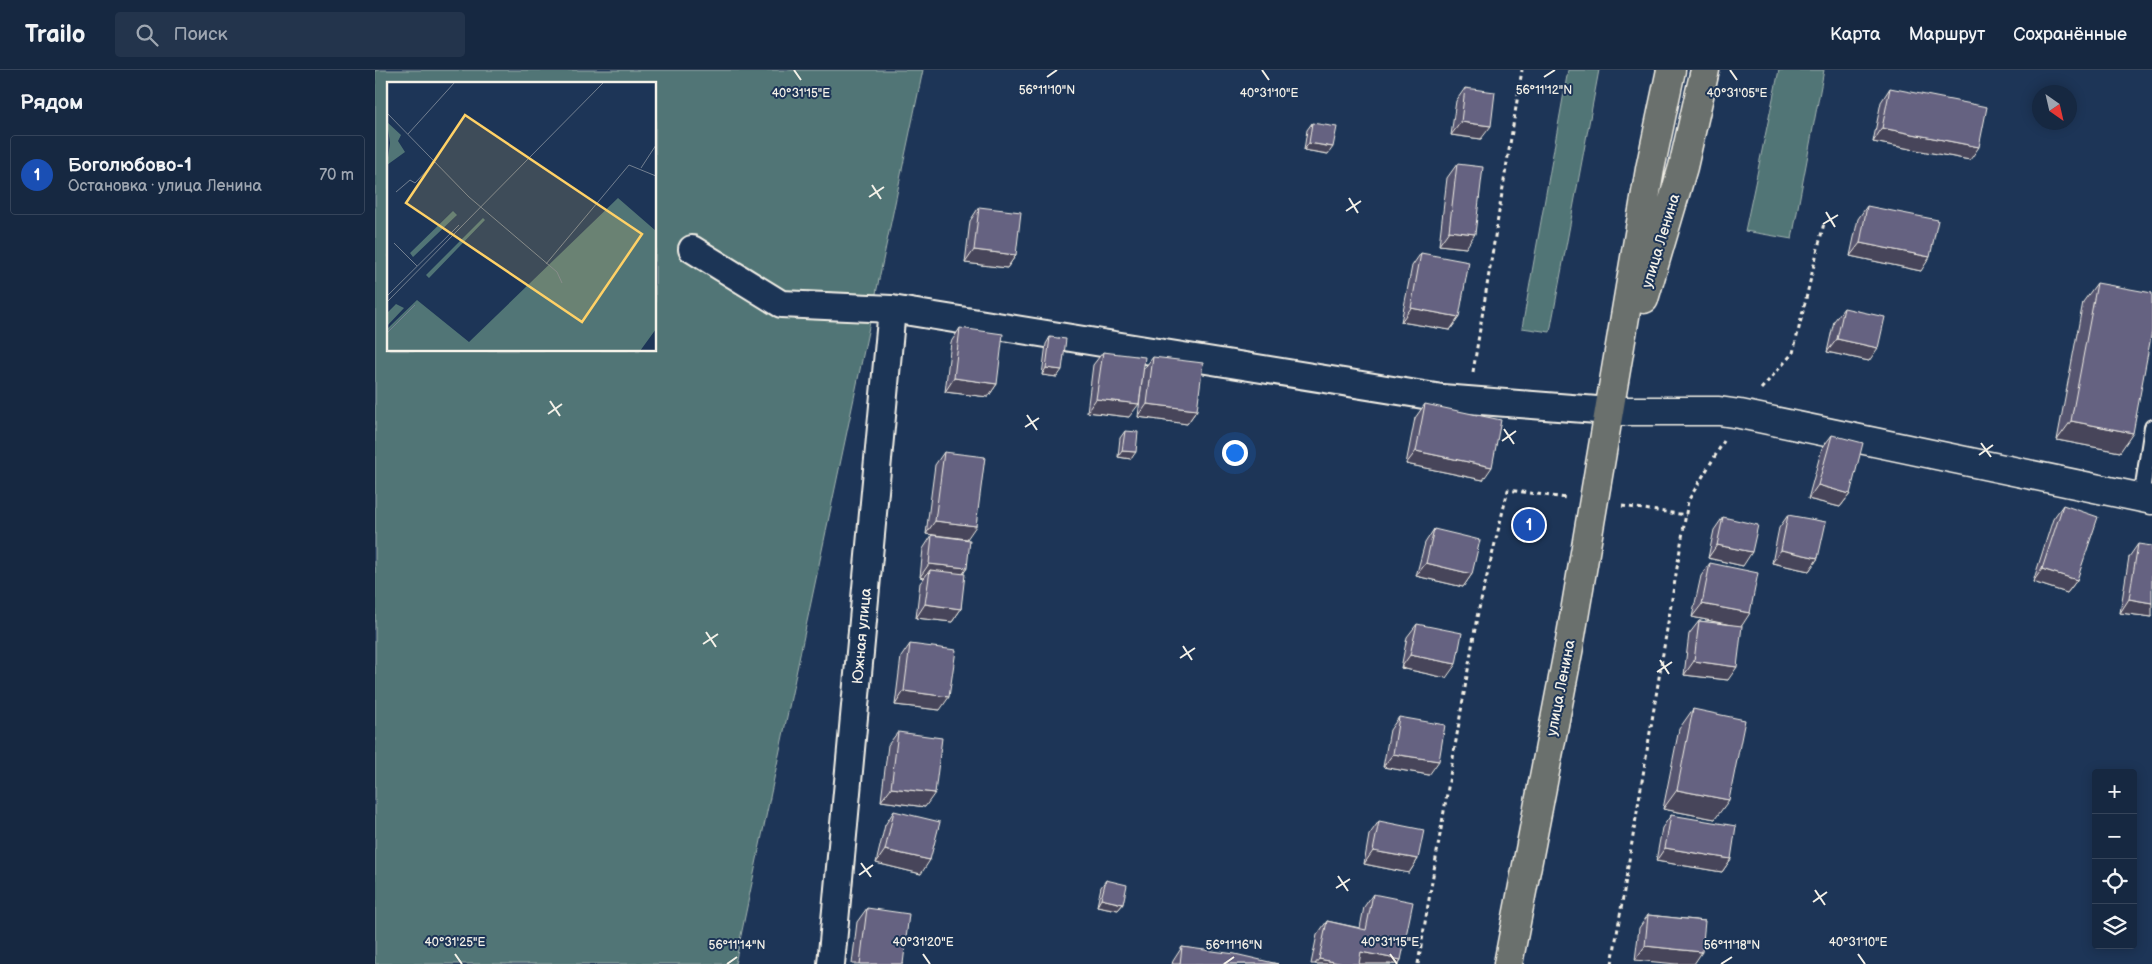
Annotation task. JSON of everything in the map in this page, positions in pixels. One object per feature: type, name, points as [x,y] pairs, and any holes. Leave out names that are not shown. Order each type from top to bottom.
[{"type":"highway","name":"улица Ленина","points":[[1508,964],[1594,502],[1650,169],[1671,70]]},
{"type":"highway","name":"улица Ленина","points":[[1610,411],[1683,167],[1705,70]]},
{"type":"street","points":[[692,249],[781,304],[892,309],[1422,395],[1610,411],[1719,411],[1740,414],[2146,499]]},
{"type":"street","name":"Южная улица","points":[[831,964],[892,309]]},
{"type":"lane","points":[[2146,499],[2152,427]]},
{"type":"path","points":[[1468,400],[1522,70]]},
{"type":"path","points":[[1612,964],[1688,502],[1740,414],[1793,353],[1825,223]]},
{"type":"path","points":[[1419,964],[1477,617],[1508,490],[1686,516]]},
{"type":"green space","points":[[375,70],[923,70],[735,964],[375,964]]},
{"type":"green space","points":[[1568,70],[1599,70],[1550,332],[1522,328]]},
{"type":"green space","points":[[1779,70],[1824,70],[1792,239],[1745,231]]},
{"type":"building","points":[[1465,88],[1495,92],[1491,126],[1461,122]]},
{"type":"building","points":[[1890,88],[1987,107],[1979,147],[1882,128]]},
{"type":"building","points":[[1312,123],[1337,127],[1333,147],[1309,143]]},
{"type":"building","points":[[1457,164],[1483,167],[1475,234],[1449,231]]},
{"type":"building","points":[[1867,206],[1938,220],[1930,257],[1860,243]]},
{"type":"building","points":[[979,207],[1021,212],[1016,255],[974,250]]},
{"type":"building","points":[[1421,253],[1469,262],[1459,317],[1411,308]]},
{"type":"building","points":[[2097,283],[2152,293],[2152,331],[2133,433],[2071,421]]},
{"type":"building","points":[[1844,308],[1885,317],[1878,348],[1837,339]]},
{"type":"building","points":[[960,328],[1003,334],[997,384],[954,378]]},
{"type":"building","points":[[1050,337],[1066,339],[1062,370],[1046,368]]},
{"type":"building","points":[[1103,352],[1145,357],[1139,404],[1096,399]]},
{"type":"building","points":[[1153,357],[1203,363],[1197,410],[1147,404]]},
{"type":"building","points":[[1425,404],[1501,420],[1492,467],[1416,451]]},
{"type":"building","points":[[1125,431],[1138,432],[1136,452],[1122,451]]},
{"type":"building","points":[[1832,435],[1863,443],[1850,494],[1818,485]]},
{"type":"building","points":[[944,452],[985,457],[976,526],[935,521]]},
{"type":"building","points":[[2063,505],[2098,517],[2077,580],[2042,569]]},
{"type":"building","points":[[1788,515],[1826,522],[1818,558],[1781,550]]},
{"type":"building","points":[[1723,517],[1758,525],[1752,552],[1717,545]]},
{"type":"building","points":[[1434,529],[1480,540],[1472,574],[1426,563]]},
{"type":"building","points":[[932,535],[970,540],[967,568],[929,564]]},
{"type":"building","points":[[2138,544],[2152,546],[2152,603],[2129,599]]},
{"type":"building","points":[[1710,563],[1758,573],[1750,613],[1702,604]]},
{"type":"building","points":[[930,570],[965,574],[961,609],[925,604]]},
{"type":"building","points":[[1699,621],[1742,626],[1737,667],[1694,661]]},
{"type":"building","points":[[1417,624],[1462,633],[1456,664],[1410,655]]},
{"type":"building","points":[[910,644],[956,650],[949,697],[904,691]]},
{"type":"building","points":[[1693,709],[1745,720],[1729,800],[1677,790]]},
{"type":"building","points":[[1399,717],[1445,725],[1439,761],[1393,754]]},
{"type":"building","points":[[898,732],[942,738],[935,793],[891,788]]},
{"type":"building","points":[[894,811],[940,822],[930,860],[885,850]]},
{"type":"building","points":[[1671,815],[1736,826],[1731,859],[1665,848]]},
{"type":"building","points":[[1379,821],[1424,830],[1418,859],[1373,851]]},
{"type":"building","points":[[1106,880],[1127,885],[1123,904],[1101,899]]},
{"type":"building","points":[[1373,894],[1413,902],[1401,960],[1361,952],[1359,964],[1344,964],[1319,959],[1327,921],[1366,930]]},
{"type":"building","points":[[867,908],[909,914],[903,964],[860,964]]},
{"type":"building","points":[[1648,915],[1705,921],[1702,952],[1645,946]]},
{"type":"building","points":[[1182,947],[1235,954],[1278,964],[1180,964]]},
{"type":"place","name":"Боголюбово-1","points":[[1529,525]]}]
